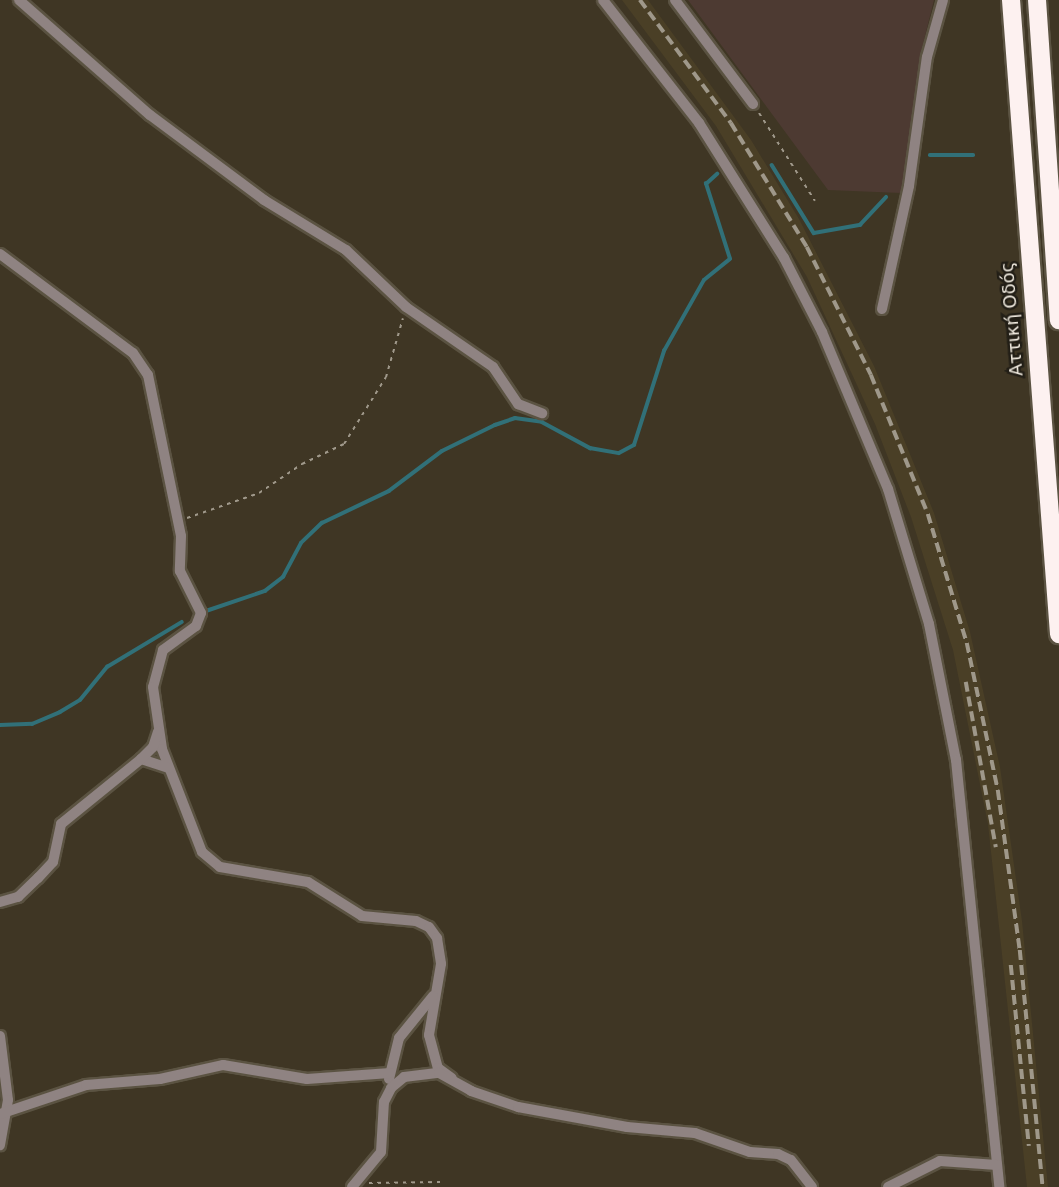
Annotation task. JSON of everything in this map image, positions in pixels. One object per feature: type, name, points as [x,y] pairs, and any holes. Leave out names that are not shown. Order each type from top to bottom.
[{"type":"highway","name":"Αττική Οδός","points":[[1011,0],[1059,634]]},
{"type":"highway","points":[[1037,0],[1059,320]]},
{"type":"street","points":[[19,0],[150,115],[264,200],[346,250],[406,307],[493,367],[518,404],[542,413]]},
{"type":"street","points":[[603,0],[699,123],[784,258],[822,332],[888,489],[929,624],[956,760],[999,1187]]},
{"type":"street","points":[[675,0],[753,104]]},
{"type":"street","points":[[882,309],[905,210],[927,57],[943,0]]},
{"type":"street","points":[[0,254],[142,363],[179,527],[180,570],[201,613],[196,625],[163,650],[156,667],[153,687],[159,726],[171,770],[209,862],[273,879],[308,883],[362,916],[416,921],[429,927],[437,938],[441,964],[429,1014],[432,1053],[438,1068],[471,1091],[538,1112],[695,1133],[750,1152],[778,1154],[791,1160],[811,1187]]},
{"type":"street","points":[[1,904],[19,897],[53,862],[57,835],[71,812],[141,759],[153,747],[159,726]]},
{"type":"street","points":[[141,759],[164,763],[171,770]]},
{"type":"street","points":[[355,1184],[381,1152],[384,1102],[399,1038],[433,995]]},
{"type":"street","points":[[0,1036],[3,1113],[0,1145]]},
{"type":"street","points":[[3,1113],[86,1085],[160,1079],[223,1065],[307,1079],[390,1073]]},
{"type":"street","points":[[384,1102],[391,1088],[404,1077],[439,1073],[452,1078]]},
{"type":"street","points":[[888,1187],[940,1161],[998,1165]]},
{"type":"path","points":[[753,104],[815,201]]},
{"type":"path","points":[[179,527],[198,511],[259,493],[302,464],[344,444],[386,377],[406,307]]},
{"type":"path","points":[[355,1184],[440,1182]]},
{"type":"shaded area","points":[[622,0],[648,0],[751,140],[799,219],[874,366],[934,513],[970,632],[1000,767],[1022,921],[1048,1187],[1027,1187],[988,824],[953,650],[911,517],[875,424],[807,277],[716,126]]},
{"type":"shaded area","points":[[688,0],[934,0],[921,52],[901,193],[828,190]]},
{"type":"waterway","points":[[930,155],[973,155]]},
{"type":"waterway","points":[[772,165],[814,233],[860,225],[886,197]]},
{"type":"waterway","points":[[206,611],[265,591],[283,577],[301,543],[322,523],[389,491],[442,451],[495,425],[515,418],[542,422],[590,448],[619,453],[634,445],[664,351],[704,280],[730,259],[706,184],[717,174]]},
{"type":"waterway","points":[[0,725],[32,724],[60,712],[80,700],[107,667],[182,622]]},
{"type":"railway","points":[[640,0],[731,123],[807,247],[871,375],[928,514],[967,643],[998,790],[1020,950],[1043,1187]]},
{"type":"railway","points":[[966,682],[996,847]]},
{"type":"railway","points":[[1011,965],[1029,1146]]}]
